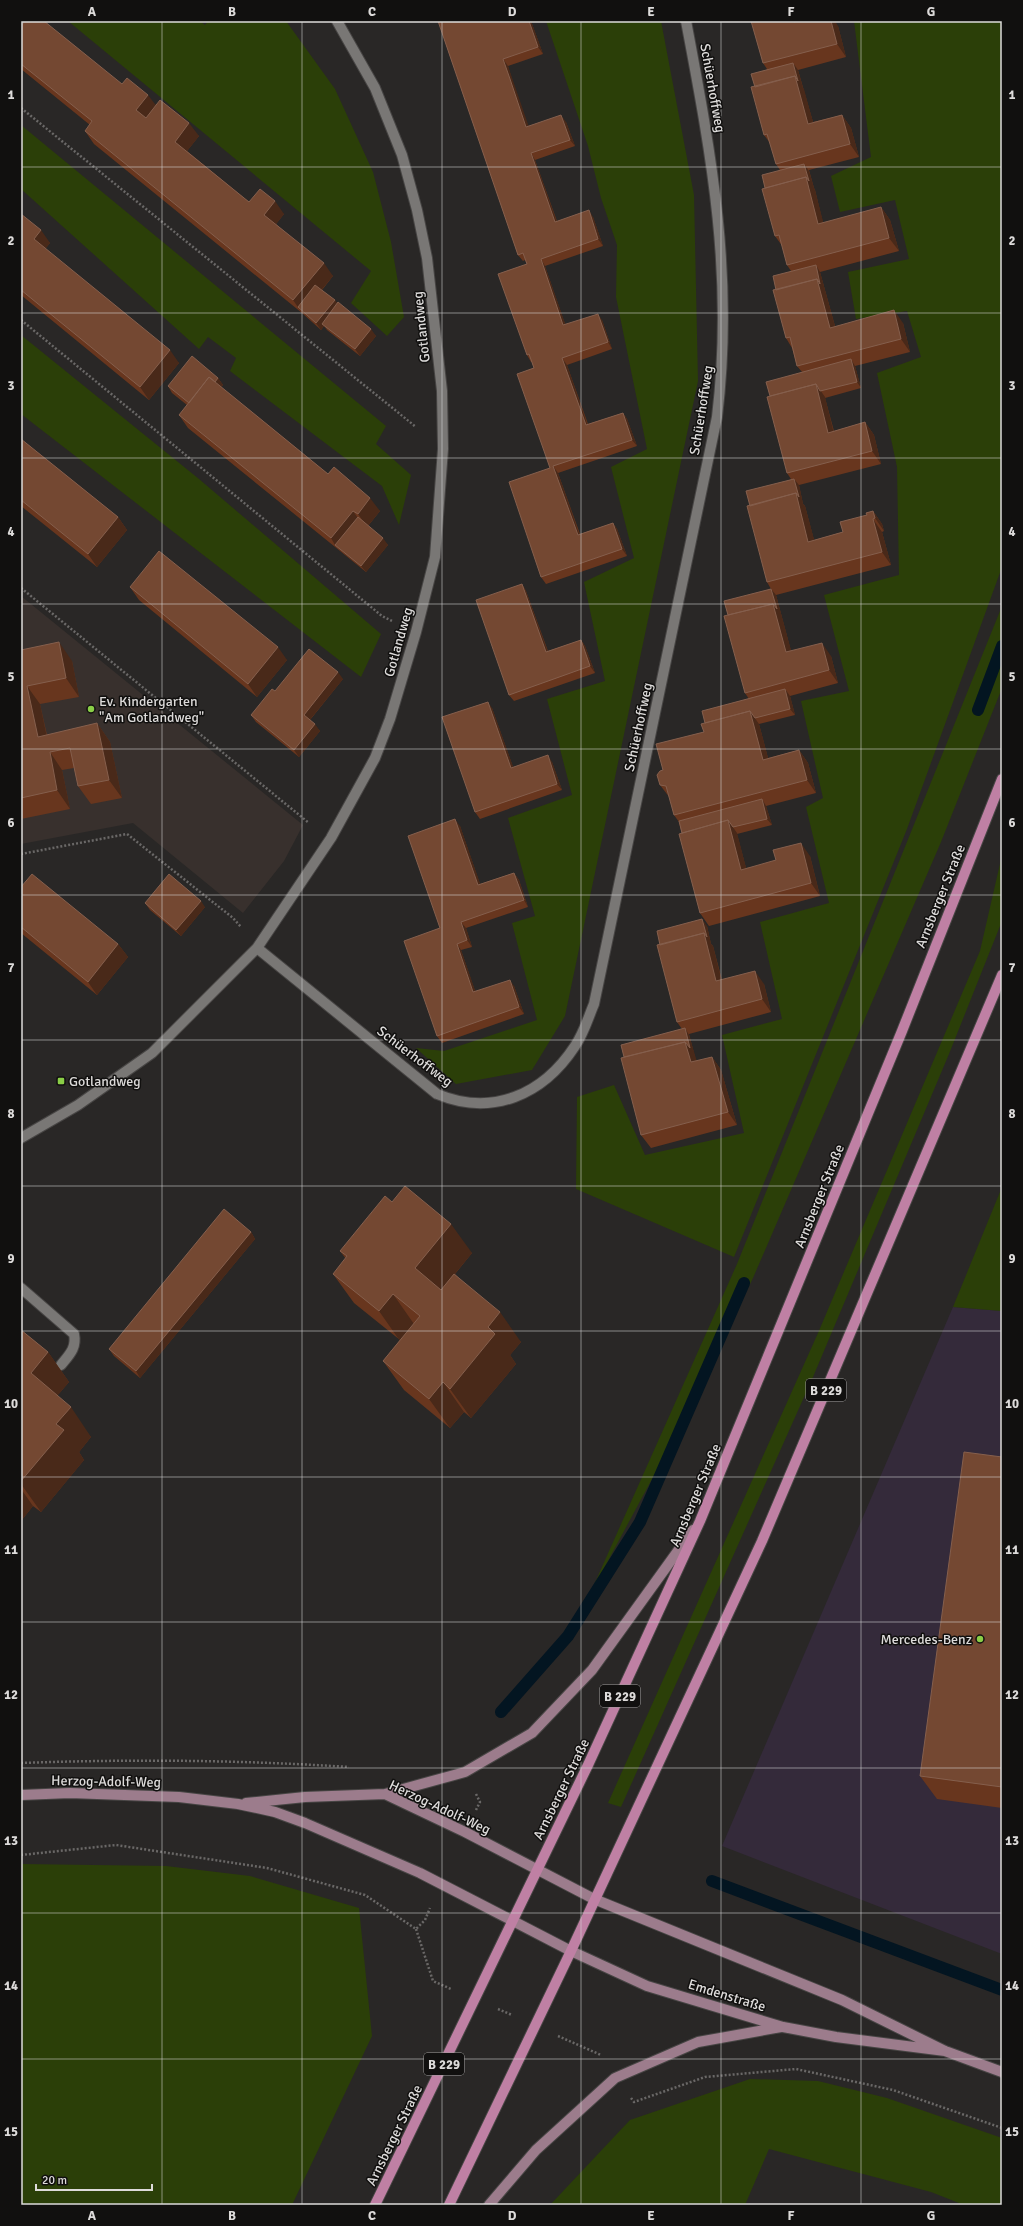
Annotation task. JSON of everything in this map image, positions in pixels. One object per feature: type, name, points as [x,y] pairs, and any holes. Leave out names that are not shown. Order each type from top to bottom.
[{"type":"main road","name":"Arnsberger Straße","points":[[375,2205],[476,2000],[588,1765],[700,1521],[902,1031],[1002,779]]},
{"type":"main road","name":"B 229","points":[[449,2205],[762,1541],[1002,975]]},
{"type":"main road","points":[[385,1794],[465,1772],[532,1733],[592,1670],[700,1521]]},
{"type":"main road","name":"Herzog-Adolf-Weg","points":[[21,1795],[70,1793],[179,1797],[238,1804],[281,1814],[348,1841],[440,1883],[513,1922]]},
{"type":"main road","name":"Herzog-Adolf-Weg","points":[[238,1804],[305,1797],[385,1794],[465,1832],[594,1899]]},
{"type":"main road","name":"Emdenstraße","points":[[594,1899],[842,2000],[945,2051],[1002,2072]]},
{"type":"main road","name":"Emdenstraße","points":[[513,1922],[570,1951],[647,1986],[782,2027],[836,2037],[945,2051]]},
{"type":"main road","points":[[489,2205],[536,2150],[615,2078],[698,2042],[782,2027]]},
{"type":"street","name":"Gotlandweg","points":[[21,1138],[78,1104],[152,1053],[257,948],[331,838],[377,751],[390,719],[416,632],[435,557],[443,449],[442,391],[427,258],[417,210],[402,155],[374,88],[337,21]]},
{"type":"street","name":"Schüerhoffweg","points":[[257,948],[437,1094],[456,1102],[490,1104],[533,1090],[566,1060],[586,1026],[597,989],[717,417],[721,387],[725,310],[720,218],[714,174],[686,21]]},
{"type":"street","points":[[21,1288],[74,1334],[76,1342],[74,1349],[61,1366]]},
{"type":"path","points":[[21,108],[443,449]]},
{"type":"path","points":[[21,320],[382,616],[416,632]]},
{"type":"path","points":[[21,588],[302,818],[331,838]]},
{"type":"path","points":[[21,854],[127,834],[233,918],[257,948]]},
{"type":"path","points":[[416,1929],[433,1981],[604,2057],[615,2078],[634,2102],[705,2077],[796,2069],[893,2090],[1002,2128]]},
{"type":"shaded area","name":"Ev. Kindergarten \"Am Gotlandweg\"","points":[[21,596],[303,825],[284,861],[243,913],[133,823],[21,844]]},
{"type":"shaded area","points":[[953,1307],[1002,1311],[1002,1954],[722,1846]]},
{"type":"green space","points":[[68,21],[200,21],[205,25],[208,21],[286,21],[335,89],[373,172],[391,242],[404,317],[387,336],[351,303],[371,271]]},
{"type":"green space","points":[[546,21],[661,21],[694,195],[698,381],[565,1016],[532,1070],[456,1084],[416,1048],[444,1051],[537,1020],[512,923],[535,916],[508,818],[572,795],[547,699],[605,681],[584,582],[634,558],[611,467],[647,449],[616,297],[617,245],[601,198],[588,146]]},
{"type":"green space","points":[[854,21],[1002,21],[1002,567],[907,829],[734,1257],[576,1189],[577,1097],[614,1085],[645,1155],[744,1133],[722,1035],[782,1019],[760,922],[829,903],[806,807],[823,798],[801,701],[849,691],[824,595],[899,575],[897,467],[877,373],[921,357],[907,311],[856,319],[848,272],[909,259],[895,200],[840,212],[831,176],[871,157]]},
{"type":"green space","points":[[21,125],[386,426],[376,444],[411,475],[399,525],[382,486],[230,371],[236,358],[208,337],[199,349],[21,189]]},
{"type":"green space","points":[[21,335],[199,479],[381,634],[361,677],[21,414]]},
{"type":"green space","points":[[1002,606],[1002,688],[941,842],[753,1278],[673,1440],[589,1596],[737,1264]]},
{"type":"green space","points":[[1002,855],[1002,921],[949,1054],[813,1377],[621,1807],[608,1803],[818,1333],[980,951]]},
{"type":"green space","points":[[1002,1187],[1002,1311],[953,1307]]},
{"type":"green space","points":[[21,1864],[166,1866],[250,1876],[359,1908],[372,2036],[292,2205],[21,2205]]},
{"type":"green space","points":[[750,2079],[818,2081],[887,2098],[1002,2138],[1002,2205],[964,2205],[931,2192],[769,2149],[745,2205],[550,2205],[630,2120]]},
{"type":"building","points":[[25,21],[44,21],[122,84],[127,78],[148,95],[136,110],[146,118],[160,100],[189,123],[175,142],[249,202],[260,189],[275,201],[264,215],[324,263],[293,300],[85,131],[92,121],[21,64],[21,26]]},
{"type":"building","points":[[438,21],[529,21],[538,47],[503,59],[526,127],[561,115],[570,140],[531,153],[555,222],[589,210],[598,239],[541,259],[563,325],[598,314],[608,342],[562,358],[586,425],[623,413],[632,440],[553,466],[578,535],[613,523],[622,549],[541,577],[509,482],[550,468],[517,374],[534,368],[529,354],[527,355],[498,274],[527,264],[523,253],[518,255]]},
{"type":"building","points":[[751,21],[831,21],[837,44],[763,63]]},
{"type":"building","points":[[793,63],[798,81],[795,76],[755,87],[751,74]]},
{"type":"building","points":[[795,76],[808,124],[842,115],[850,144],[776,164],[767,134],[764,135],[751,87]]},
{"type":"building","points":[[804,164],[809,181],[806,177],[765,188],[762,175]]},
{"type":"building","points":[[806,177],[818,224],[881,207],[889,238],[787,265],[779,235],[775,236],[762,189]]},
{"type":"building","points":[[21,214],[41,230],[34,239],[170,350],[140,387],[21,290]]},
{"type":"building","points":[[816,265],[820,284],[817,279],[776,290],[773,276]]},
{"type":"building","points":[[817,279],[830,328],[894,310],[901,339],[797,366],[790,337],[786,338],[773,290]]},
{"type":"building","points":[[315,285],[335,300],[316,323],[298,307]]},
{"type":"building","points":[[338,302],[371,329],[355,349],[322,324]]},
{"type":"building","points":[[192,356],[218,378],[215,382],[209,377],[189,403],[168,386]]},
{"type":"building","points":[[851,359],[857,382],[820,391],[816,384],[770,396],[766,382]]},
{"type":"building","points":[[209,377],[328,474],[334,467],[370,498],[358,514],[353,511],[331,538],[179,415]]},
{"type":"building","points":[[816,384],[828,433],[865,422],[872,451],[787,473],[767,397]]},
{"type":"building","points":[[21,439],[118,517],[88,554],[21,500]]},
{"type":"building","points":[[794,479],[799,497],[796,493],[750,506],[746,491]]},
{"type":"building","points":[[796,493],[808,542],[843,532],[840,522],[867,515],[866,513],[873,511],[875,518],[873,519],[882,552],[767,582],[747,506]]},
{"type":"building","points":[[358,517],[383,538],[361,566],[335,545]]},
{"type":"building","points":[[159,551],[278,647],[248,684],[130,587]]},
{"type":"building","points":[[522,584],[546,652],[581,640],[590,666],[509,695],[476,600]]},
{"type":"building","points":[[771,589],[777,609],[773,604],[728,615],[724,601]]},
{"type":"building","points":[[773,604],[786,652],[822,643],[829,670],[745,693],[724,616]]},
{"type":"building","points":[[59,642],[66,678],[27,686],[38,737],[97,723],[109,780],[78,786],[70,748],[50,752],[57,790],[21,798],[21,650]]},
{"type":"building","points":[[309,649],[338,672],[304,715],[315,724],[294,750],[251,715],[272,689],[275,691]]},
{"type":"building","points":[[785,689],[790,709],[755,718],[750,711],[705,723],[702,711]]},
{"type":"building","points":[[488,702],[511,768],[548,755],[557,784],[475,812],[442,717]]},
{"type":"building","points":[[750,711],[763,760],[799,750],[807,780],[674,815],[666,786],[660,785],[657,775],[663,770],[656,744],[704,732],[701,724]]},
{"type":"building","points":[[762,799],[767,819],[733,827],[728,820],[682,833],[679,821]]},
{"type":"building","points":[[455,819],[478,885],[514,873],[524,900],[461,922],[467,940],[457,944],[473,992],[510,980],[519,1007],[437,1036],[404,941],[440,928],[408,836]]},
{"type":"building","points":[[728,820],[741,870],[776,860],[773,850],[801,843],[811,883],[700,913],[679,834]]},
{"type":"building","points":[[32,874],[118,944],[88,982],[21,927],[21,887]]},
{"type":"building","points":[[169,874],[201,901],[176,930],[145,903]]},
{"type":"building","points":[[702,919],[707,937],[704,933],[660,945],[657,931]]},
{"type":"building","points":[[704,933],[716,981],[755,971],[762,999],[677,1022],[657,945]]},
{"type":"building","points":[[685,1028],[690,1048],[685,1042],[624,1057],[621,1045]]},
{"type":"building","points":[[685,1042],[691,1062],[712,1057],[728,1112],[641,1135],[621,1058]]},
{"type":"building","points":[[405,1186],[451,1224],[415,1268],[441,1290],[454,1274],[500,1312],[488,1327],[495,1334],[450,1389],[443,1382],[429,1399],[383,1361],[420,1316],[393,1294],[379,1311],[333,1274],[347,1256],[340,1251],[385,1196],[392,1202]]},
{"type":"building","points":[[224,1209],[251,1232],[136,1371],[109,1349]]},
{"type":"building","points":[[21,1330],[48,1352],[31,1373],[71,1407],[56,1424],[64,1430],[21,1481]]},
{"type":"building","name":"Mercedes-Benz","points":[[964,1452],[1002,1457],[1002,1787],[920,1776]]},
{"type":"waterway","points":[[978,710],[1002,646]]},
{"type":"waterway","points":[[501,1712],[568,1636],[640,1522],[744,1283]]},
{"type":"waterway","points":[[712,1881],[1002,1990]]},
{"type":"place","name":"Ev. Kindergarten \"Am Gotlandweg\"","points":[[91,709]]},
{"type":"place","name":"Gotlandweg","points":[[61,1081]]},
{"type":"place","name":"Mercedes-Benz","points":[[980,1639]]}]
